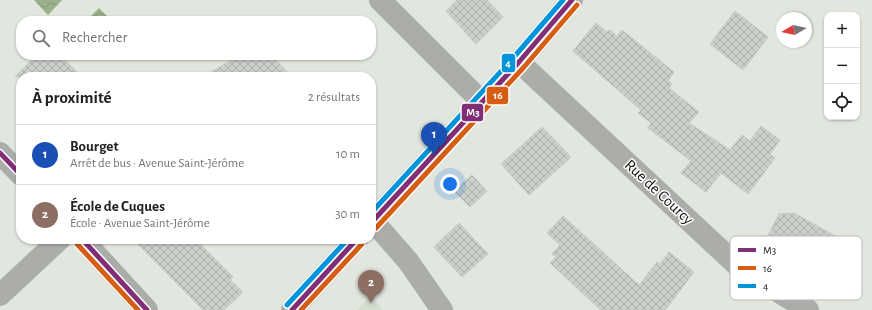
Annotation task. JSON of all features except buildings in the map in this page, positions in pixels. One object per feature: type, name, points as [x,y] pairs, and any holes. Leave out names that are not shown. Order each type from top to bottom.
[{"type":"street","points":[[380,0],[482,102]]},
{"type":"street","points":[[376,218],[519,62],[572,0]]},
{"type":"street","name":"Rue de Courcy","points":[[519,62],[730,259]]},
{"type":"street","points":[[0,153],[16,170]]},
{"type":"street","points":[[376,226],[408,261],[442,310]]},
{"type":"street","points":[[0,295],[55,244]]},
{"type":"street","points":[[87,244],[147,310]]},
{"type":"street","points":[[292,310],[351,244]]},
{"type":"street","name":"Rue de Courcy","points":[[792,300],[808,310]]},
{"type":"shaded area","points":[[371,296],[383,310],[357,310]]},
{"type":"water","points":[[34,0],[62,0],[48,15]]},
{"type":"water","points":[[99,8],[107,16],[91,16]]},
{"type":"transit line","name":"4","points":[[376,208],[514,57],[563,0]]},
{"type":"transit line","name":"M3","points":[[376,218],[519,62],[572,0]]},
{"type":"transit line","name":"16","points":[[376,228],[524,67],[577,5]]},
{"type":"transit line","name":"M3","points":[[0,153],[16,170]]},
{"type":"transit line","name":"16","points":[[77,244],[138,310]]},
{"type":"transit line","name":"M3","points":[[87,244],[147,310]]},
{"type":"transit line","name":"4","points":[[287,305],[343,244]]},
{"type":"transit line","name":"M3","points":[[292,310],[352,244]]},
{"type":"transit line","name":"16","points":[[301,310],[362,244]]},
{"type":"place","name":"Bourget","points":[[434,155]]},
{"type":"place","name":"École de Cuques","points":[[371,303]]}]
